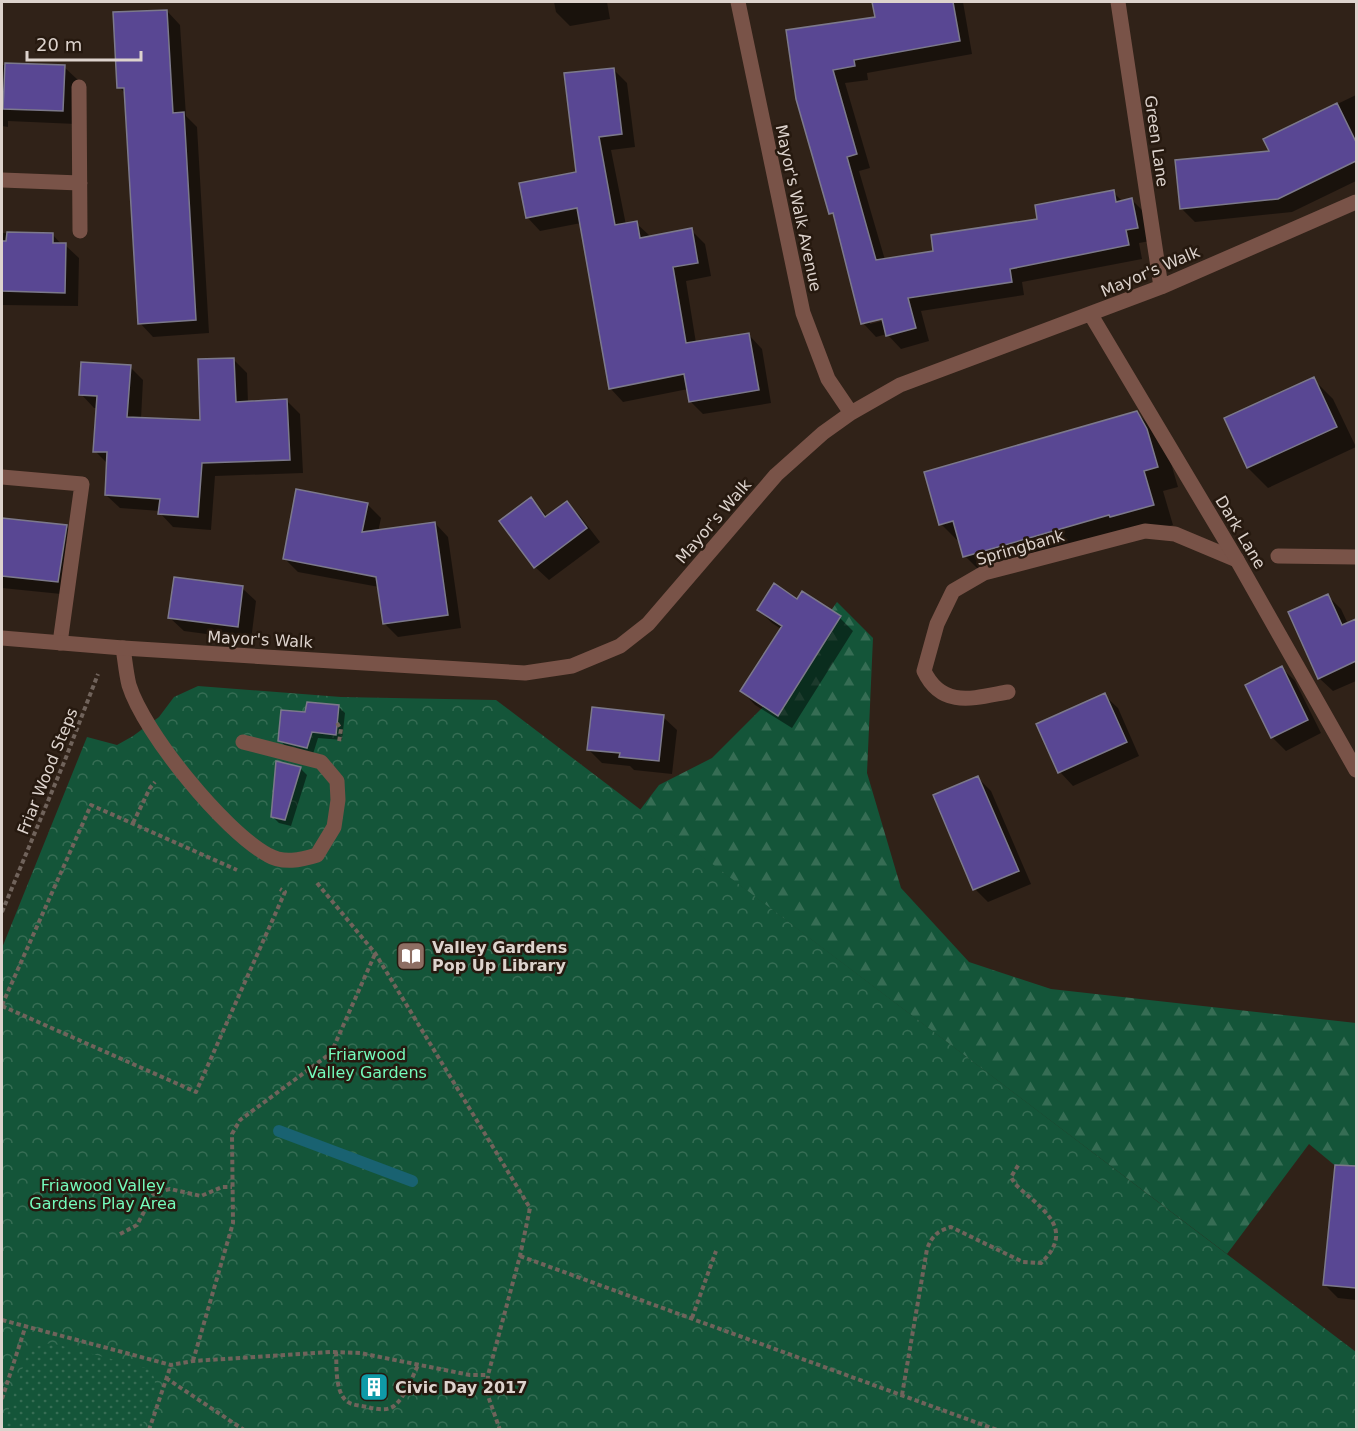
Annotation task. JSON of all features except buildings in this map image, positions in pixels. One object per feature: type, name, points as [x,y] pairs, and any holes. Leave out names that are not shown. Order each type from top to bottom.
[{"type":"street","name":"Mayor's Walk Avenue","points":[[738,2],[803,313],[828,379],[851,412]]},
{"type":"street","name":"Green Lane","points":[[1118,2],[1161,287]]},
{"type":"street","points":[[79,87],[80,231]]},
{"type":"street","points":[[2,180],[80,183]]},
{"type":"street","name":"Mayor's Walk","points":[[2,638],[123,648],[525,673],[572,666],[620,646],[648,624],[776,476],[823,433],[851,412],[900,385],[1161,287],[1356,202]]},
{"type":"street","name":"Dark Lane","points":[[1091,315],[1237,560],[1356,770]]},
{"type":"street","points":[[2,477],[82,484],[60,643]]},
{"type":"street","name":"Springbank","points":[[1008,692],[964,699],[942,693],[930,683],[924,671],[937,624],[953,591],[984,573],[1145,531],[1175,534],[1237,560]]},
{"type":"street","points":[[1278,556],[1356,557]]},
{"type":"street","points":[[123,648],[129,684],[139,706],[178,766],[231,828],[269,856],[295,862],[316,855],[334,826],[338,800],[337,781],[321,762],[243,742]]},
{"type":"path","name":"Friar Wood Steps","points":[[2,912],[65,760],[99,670]]},
{"type":"path","points":[[133,824],[150,788],[161,775],[178,766]]},
{"type":"path","points":[[242,872],[91,805],[2,1006],[196,1092],[285,892],[274,887]]},
{"type":"path","points":[[295,862],[322,888],[375,953],[530,1208],[520,1256],[488,1375],[487,1393],[500,1430]]},
{"type":"path","points":[[193,1361],[233,1223],[232,1134],[240,1120],[331,1053],[375,953]]},
{"type":"path","points":[[902,1395],[927,1249],[932,1237],[940,1230],[951,1227],[1023,1262],[1041,1263],[1052,1251],[1058,1237],[1054,1221],[1015,1184],[1011,1177],[1018,1164]]},
{"type":"path","points":[[120,1234],[137,1225],[154,1193],[170,1189],[201,1196],[222,1187],[232,1187]]},
{"type":"path","points":[[692,1318],[716,1251]]},
{"type":"path","points":[[520,1256],[997,1430]]},
{"type":"path","points":[[2,1320],[25,1328],[171,1365],[193,1361],[336,1352],[360,1353],[470,1376],[488,1375]]},
{"type":"path","points":[[2,1399],[25,1328]]},
{"type":"path","points":[[336,1352],[338,1384],[342,1395],[350,1404],[380,1409],[395,1406],[405,1392],[418,1365]]},
{"type":"path","points":[[149,1430],[171,1365]]},
{"type":"path","points":[[166,1377],[244,1430]]},
{"type":"green space","points":[[837,602],[873,638],[867,773],[901,888],[969,962],[1051,989],[1356,1023],[1356,1183],[1309,1144],[1227,1254],[640,810],[659,785],[712,758],[763,707]]},
{"type":"green space","name":"Friarwood Valley Gardens","points":[[198,686],[341,697],[496,700],[1356,1352],[1356,1429],[2,1430],[2,948],[87,737],[117,745],[159,717],[174,697]]},
{"type":"green space","points":[[51,1343],[149,1369],[155,1382],[155,1390],[141,1429],[2,1429],[26,1358],[35,1347]]},
{"type":"waterway","points":[[279,1131],[412,1181]]},
{"type":"place","name":"Valley Gardens Pop Up Library","points":[[411,956]]},
{"type":"place","name":"Civic Day 2017","points":[[374,1387]]},
{"type":"park label","name":"Friawood Valley Gardens Play Area","points":[[103,1194]]}]
